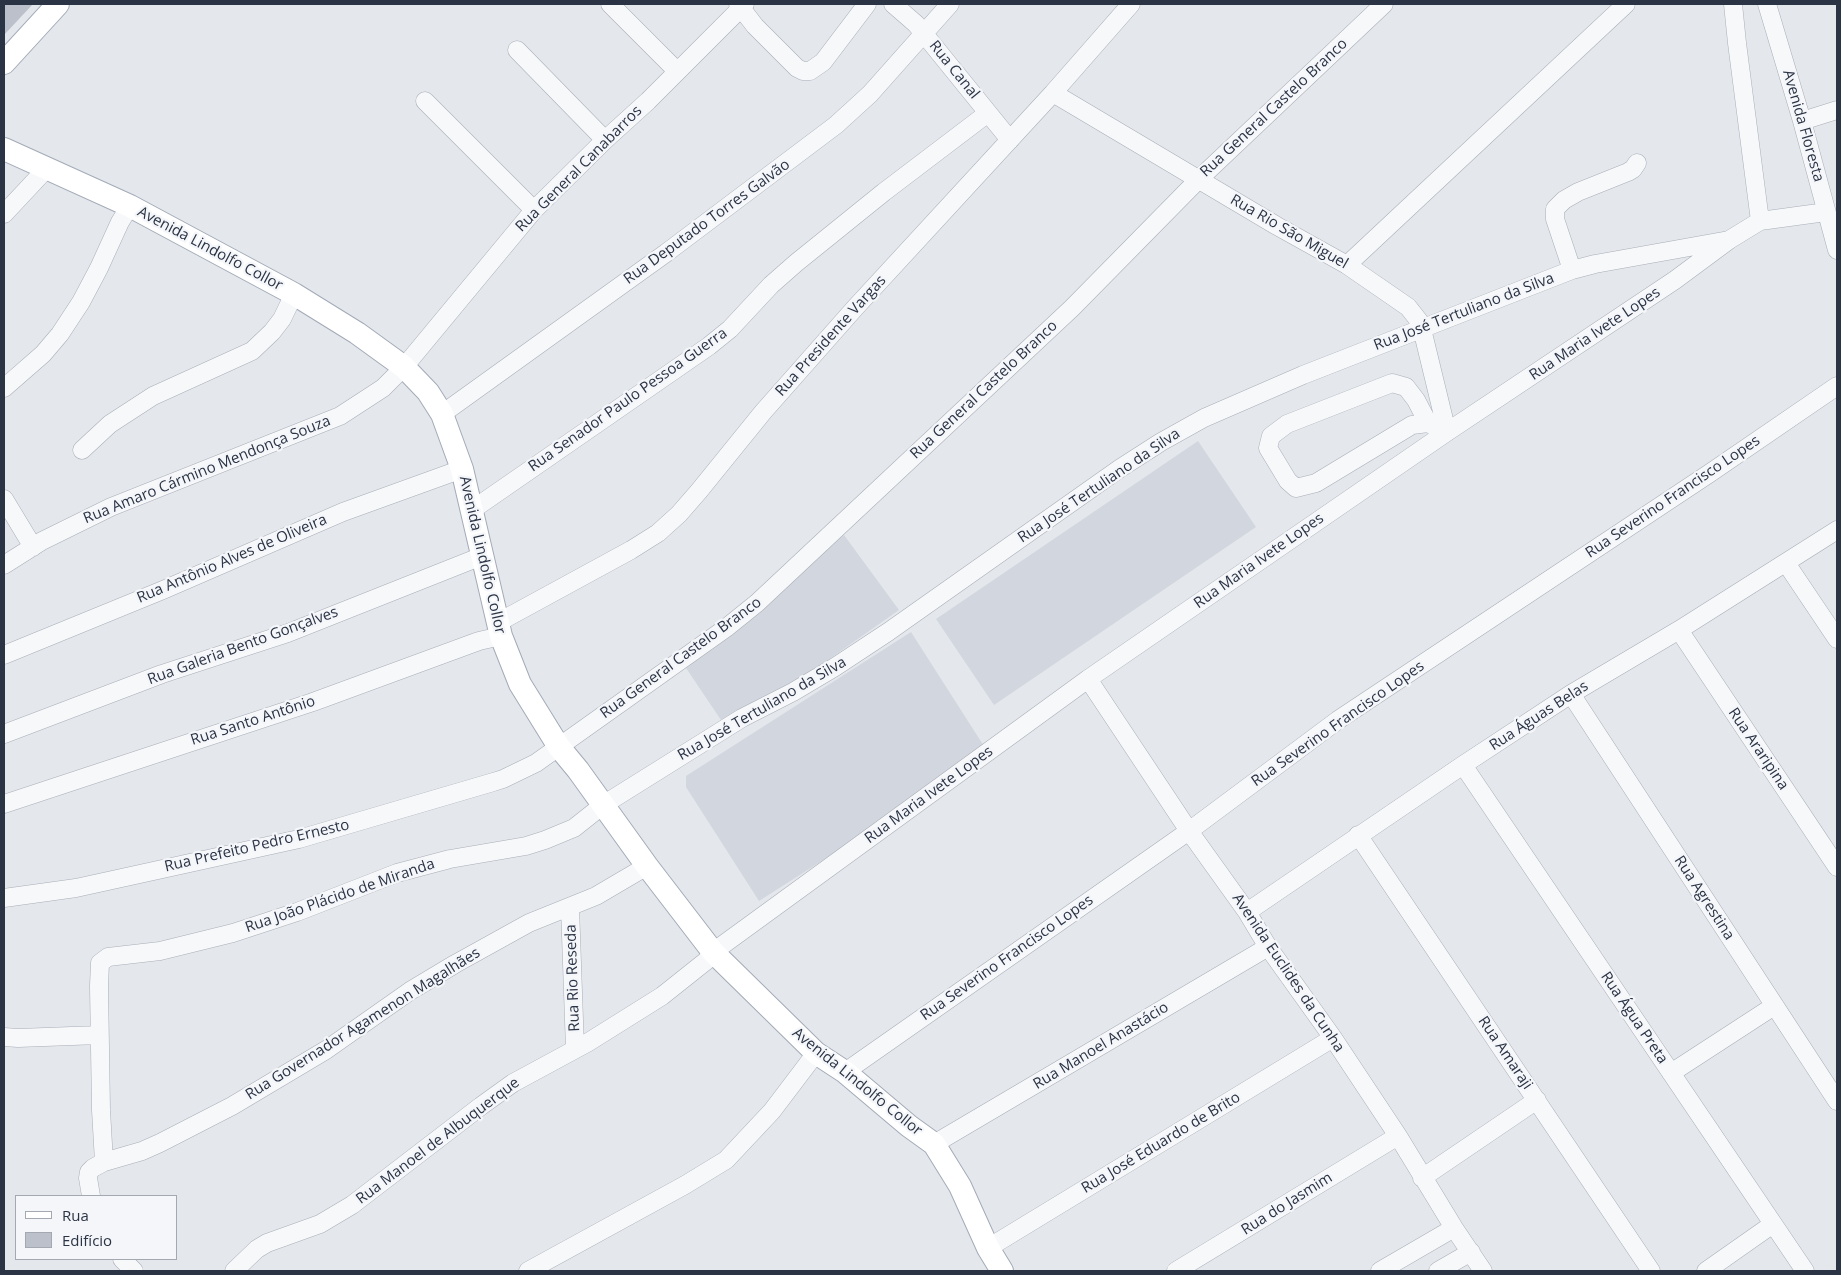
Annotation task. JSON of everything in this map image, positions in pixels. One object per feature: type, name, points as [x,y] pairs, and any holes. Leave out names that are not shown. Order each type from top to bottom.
[{"type":"main road","points":[[4,63],[58,4]]},
{"type":"main road","name":"Avenida Lindolfo Collor","points":[[4,149],[130,206],[294,294],[357,333],[404,367],[428,392],[442,414],[462,469],[498,629],[520,684],[558,747],[603,804],[647,866],[713,952],[816,1053],[845,1072],[909,1126],[934,1144],[960,1186],[988,1248],[1002,1271]]},
{"type":"street","points":[[610,4],[677,71]]},
{"type":"street","points":[[741,5],[755,26],[803,72],[816,68],[823,62],[867,4]]},
{"type":"street","name":"Rua Canal","points":[[893,4],[910,17],[924,33],[1010,140]]},
{"type":"street","name":"Rua Deputado Torres Galvão","points":[[442,414],[666,253],[836,125],[870,94],[950,4]]},
{"type":"street","name":"Rua Presidente Vargas","points":[[498,629],[658,533],[700,491],[764,412],[854,309],[1053,93],[1132,4]]},
{"type":"street","name":"Rua General Castelo Branco","points":[[558,747],[726,628],[757,603],[1072,308],[1199,179],[1384,4]]},
{"type":"street","points":[[1347,265],[1626,4]]},
{"type":"street","points":[[1733,4],[1760,221]]},
{"type":"street","name":"Avenida Floresta","points":[[1767,4],[1837,245]]},
{"type":"street","name":"Rua General Canabarros","points":[[404,367],[534,210],[648,100],[741,5]]},
{"type":"street","points":[[517,50],[605,140]]},
{"type":"street","name":"Rua Rio São Miguel","points":[[1053,93],[1347,265],[1408,307],[1419,321],[1422,329],[1447,432]]},
{"type":"street","points":[[425,101],[534,210]]},
{"type":"street","points":[[1802,121],[1837,110]]},
{"type":"street","name":"Rua Senador Paulo Pessoa Guerra","points":[[472,510],[709,346],[730,329],[771,285],[796,263],[988,112]]},
{"type":"street","points":[[1572,270],[1555,219],[1555,209],[1564,200],[1578,192],[1633,170],[1636,163]]},
{"type":"street","points":[[4,214],[48,168]]},
{"type":"street","points":[[4,388],[43,354],[60,334],[81,302],[120,222],[130,206]]},
{"type":"street","name":"Rua Maria Ivete Lopes","points":[[713,952],[1088,679],[1447,432],[1675,280],[1728,240],[1760,221],[1826,212]]},
{"type":"street","name":"Rua José Tertuliano da Silva","points":[[603,804],[742,718],[793,692],[835,667],[1120,469],[1161,442],[1204,418],[1303,375],[1572,270],[1595,264],[1728,240]]},
{"type":"street","points":[[82,450],[110,424],[153,396],[252,351],[272,332],[282,319],[294,294]]},
{"type":"street","name":"Rua Amaro Cármino Mendonça Souza","points":[[4,565],[33,547],[111,507],[340,416],[383,388],[404,367]]},
{"type":"street","points":[[1428,423],[1416,400],[1406,387],[1392,383],[1288,424],[1271,436],[1268,448],[1288,481],[1296,488],[1316,483],[1412,425],[1428,423],[1447,432]]},
{"type":"street","name":"Rua Severino Francisco Lopes","points":[[845,1072],[1189,831],[1338,720],[1710,473],[1837,386]]},
{"type":"street","name":"Rua Antônio Alves de Oliveira","points":[[4,655],[163,590],[343,512],[462,469]]},
{"type":"street","points":[[6,506],[33,547]]},
{"type":"street","name":"Rua Águas Belas","points":[[1248,912],[1358,835],[1571,694],[1679,630],[1837,530]]},
{"type":"street","name":"Rua Galeria Bento Gonçalves","points":[[4,734],[162,674],[288,632],[482,556]]},
{"type":"street","points":[[1786,563],[1837,640]]},
{"type":"street","name":"Rua Santo Antônio","points":[[4,804],[314,702],[479,641],[498,629]]},
{"type":"street","name":"Rua Araripina","points":[[1679,630],[1837,867]]},
{"type":"street","name":"Avenida Euclides da Cunha","points":[[1088,679],[1189,831],[1248,912],[1268,947],[1333,1038],[1398,1136],[1422,1178],[1483,1271]]},
{"type":"street","name":"Rua Agrestina","points":[[1571,694],[1837,1101]]},
{"type":"street","name":"Rua Prefeito Pedro Ernesto","points":[[4,898],[76,888],[299,839],[497,781],[536,762],[558,747]]},
{"type":"street","name":"Rua Água Preta","points":[[1463,765],[1805,1271]]},
{"type":"street","name":"Rua João Plácido de Miranda","points":[[99,1036],[100,963],[108,957],[160,951],[233,933],[297,912],[381,879],[423,866],[545,840],[574,828],[603,804]]},
{"type":"street","name":"Rua Amaraji","points":[[1358,835],[1651,1271]]},
{"type":"street","name":"Rua Governador Agamenon Magalhães","points":[[104,1162],[142,1151],[232,1106],[326,1050],[410,991],[455,964],[529,923],[596,896],[647,866]]},
{"type":"street","name":"Rua Rio Reseda","points":[[570,907],[575,1049]]},
{"type":"street","name":"Rua Manoel Anastácio","points":[[934,1144],[1268,947]]},
{"type":"street","name":"Rua Manoel de Albuquerque","points":[[234,1271],[262,1246],[320,1224],[352,1206],[513,1083],[575,1049],[662,996],[706,961],[713,952]]},
{"type":"street","points":[[1671,1073],[1774,1006]]},
{"type":"street","points":[[4,1036],[18,1038],[99,1036],[104,1162],[89,1172],[91,1195]]},
{"type":"street","name":"Rua José Eduardo de Brito","points":[[988,1248],[1333,1038]]},
{"type":"street","points":[[528,1271],[726,1160],[772,1111],[816,1053]]},
{"type":"street","points":[[1422,1178],[1537,1100]]},
{"type":"street","name":"Rua do Jasmim","points":[[1176,1271],[1398,1136]]},
{"type":"street","points":[[1706,1271],[1773,1224]]},
{"type":"street","points":[[1380,1271],[1454,1228]]},
{"type":"street","points":[[1438,1271],[1470,1252]]},
{"type":"street","points":[[123,1260],[134,1271]]},
{"type":"shaded area","points":[[1198,441],[1256,527],[994,705],[936,619]]},
{"type":"shaded area","points":[[844,535],[899,610],[801,679],[721,720],[686,668]]},
{"type":"shaded area","points":[[911,632],[989,754],[759,901],[686,787],[686,776]]},
{"type":"building","points":[[4,4],[33,4],[4,35]]}]
